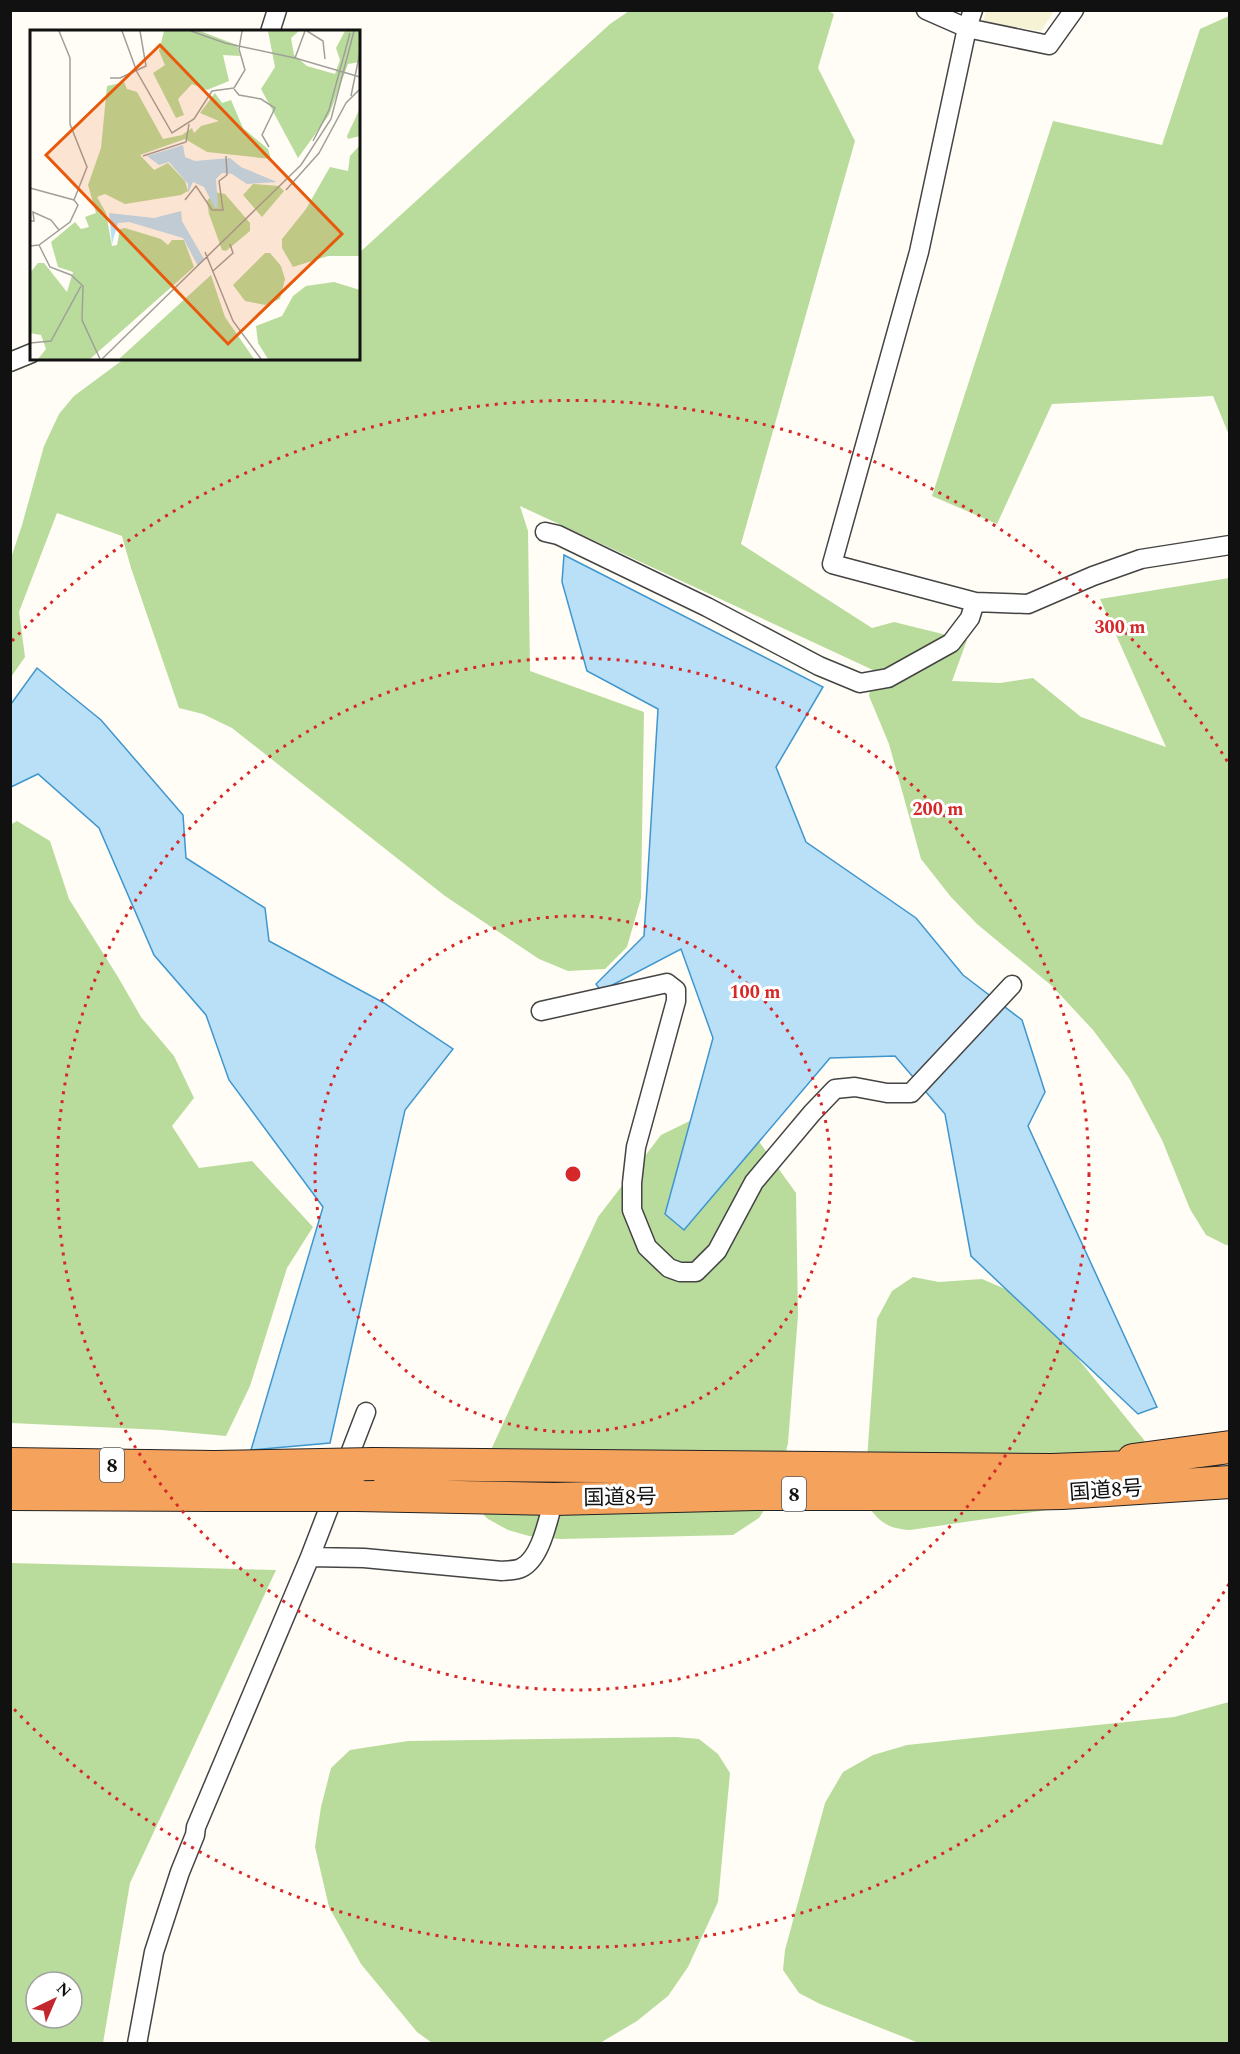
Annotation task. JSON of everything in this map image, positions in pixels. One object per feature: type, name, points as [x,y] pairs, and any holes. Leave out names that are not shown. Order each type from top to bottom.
[{"type":"highway","points":[[1057,1482],[1230,1447]]},
{"type":"highway","name":"国道8号","points":[[10,1464],[357,1495],[554,1499],[756,1494],[1057,1482],[1230,1462]]},
{"type":"highway","name":"国道8号","points":[[10,1494],[213,1481],[374,1464],[1057,1482],[1230,1482]]},
{"type":"highway","points":[[1057,1482],[1171,1500],[1230,1500]]},
{"type":"street","points":[[271,30],[277,10]]},
{"type":"street","points":[[926,10],[970,19],[1049,45],[1074,10]]},
{"type":"street","points":[[970,19],[919,252],[832,564],[975,602],[1028,604],[1093,576],[1141,559],[1230,545]]},
{"type":"street","points":[[10,362],[30,354]]},
{"type":"street","points":[[545,532],[558,535],[706,607],[819,666],[860,683],[888,678],[951,643],[970,618],[975,602]]},
{"type":"street","points":[[541,1011],[667,983],[676,990],[676,1001],[636,1147],[632,1210],[647,1247],[669,1268],[680,1272],[696,1272],[717,1251],[754,1182],[835,1089],[855,1087],[887,1093],[911,1093],[1007,990]]},
{"type":"street","points":[[137,2043],[154,1952],[196,1827],[310,1557],[366,1412]]},
{"type":"street","points":[[310,1557],[364,1558],[502,1571],[518,1570],[529,1564],[535,1555],[554,1499]]},
{"type":"shaded area","points":[[986,10],[1054,11],[1041,31],[983,22]]},
{"type":"green space","points":[[629,11],[828,11],[834,14],[818,68],[855,141],[741,544],[872,628],[894,622],[967,640],[952,681],[1000,683],[1033,678],[1081,717],[1166,747],[1100,599],[1229,578],[1229,1245],[1206,1235],[1190,1209],[1162,1140],[1129,1078],[1093,1030],[1052,986],[977,924],[951,897],[921,859],[889,744],[869,696],[873,670],[520,506],[528,531],[530,671],[644,712],[641,898],[627,947],[605,969],[568,971],[539,959],[445,896],[232,728],[203,714],[179,708],[122,536],[57,513],[19,612],[25,657],[11,677],[11,558],[44,446],[59,414],[74,396],[123,360],[360,360],[360,252],[610,24]]},
{"type":"green space","points":[[1229,16],[1229,435],[1213,396],[1052,404],[997,524],[932,496],[1053,121],[1162,145],[1200,29]]},
{"type":"green space","points":[[17,821],[50,841],[69,899],[141,1017],[174,1056],[194,1098],[172,1126],[199,1168],[252,1161],[313,1227],[287,1268],[250,1386],[226,1436],[162,1430],[11,1423],[10,825]]},
{"type":"green space","points":[[696,1118],[747,1125],[796,1193],[798,1315],[788,1443],[777,1490],[759,1518],[733,1535],[560,1539],[529,1536],[508,1530],[488,1519],[474,1505],[473,1489],[598,1217],[661,1135]]},
{"type":"green space","points":[[913,1277],[939,1282],[982,1279],[1010,1291],[1067,1345],[1144,1440],[1159,1468],[1123,1499],[910,1530],[883,1522],[864,1502],[877,1319],[892,1291]]},
{"type":"green space","points":[[11,1563],[276,1570],[130,1883],[103,2043],[11,2043]]},
{"type":"green space","points":[[1229,1702],[1229,2043],[919,2043],[820,2004],[799,1993],[783,1970],[785,1950],[825,1803],[843,1772],[873,1755],[907,1745],[1174,1717]]},
{"type":"green space","points":[[676,1737],[699,1739],[718,1754],[730,1773],[718,1902],[688,1967],[668,1996],[637,2021],[600,2043],[432,2043],[417,2032],[361,1964],[329,1907],[315,1847],[321,1807],[331,1768],[350,1750],[408,1741]]},
{"type":"water","points":[[564,555],[823,687],[776,767],[806,842],[916,918],[963,975],[1022,1020],[1045,1092],[1028,1126],[1157,1407],[1138,1414],[971,1256],[945,1114],[895,1056],[830,1058],[684,1230],[665,1214],[713,1038],[681,949],[601,991],[596,984],[644,936],[658,709],[587,671],[562,582]]},
{"type":"water","points":[[37,668],[101,720],[183,815],[186,858],[265,908],[269,941],[384,1003],[453,1049],[405,1110],[330,1443],[251,1450],[323,1207],[229,1080],[206,1015],[154,955],[99,828],[38,774],[11,787],[11,704]]}]
